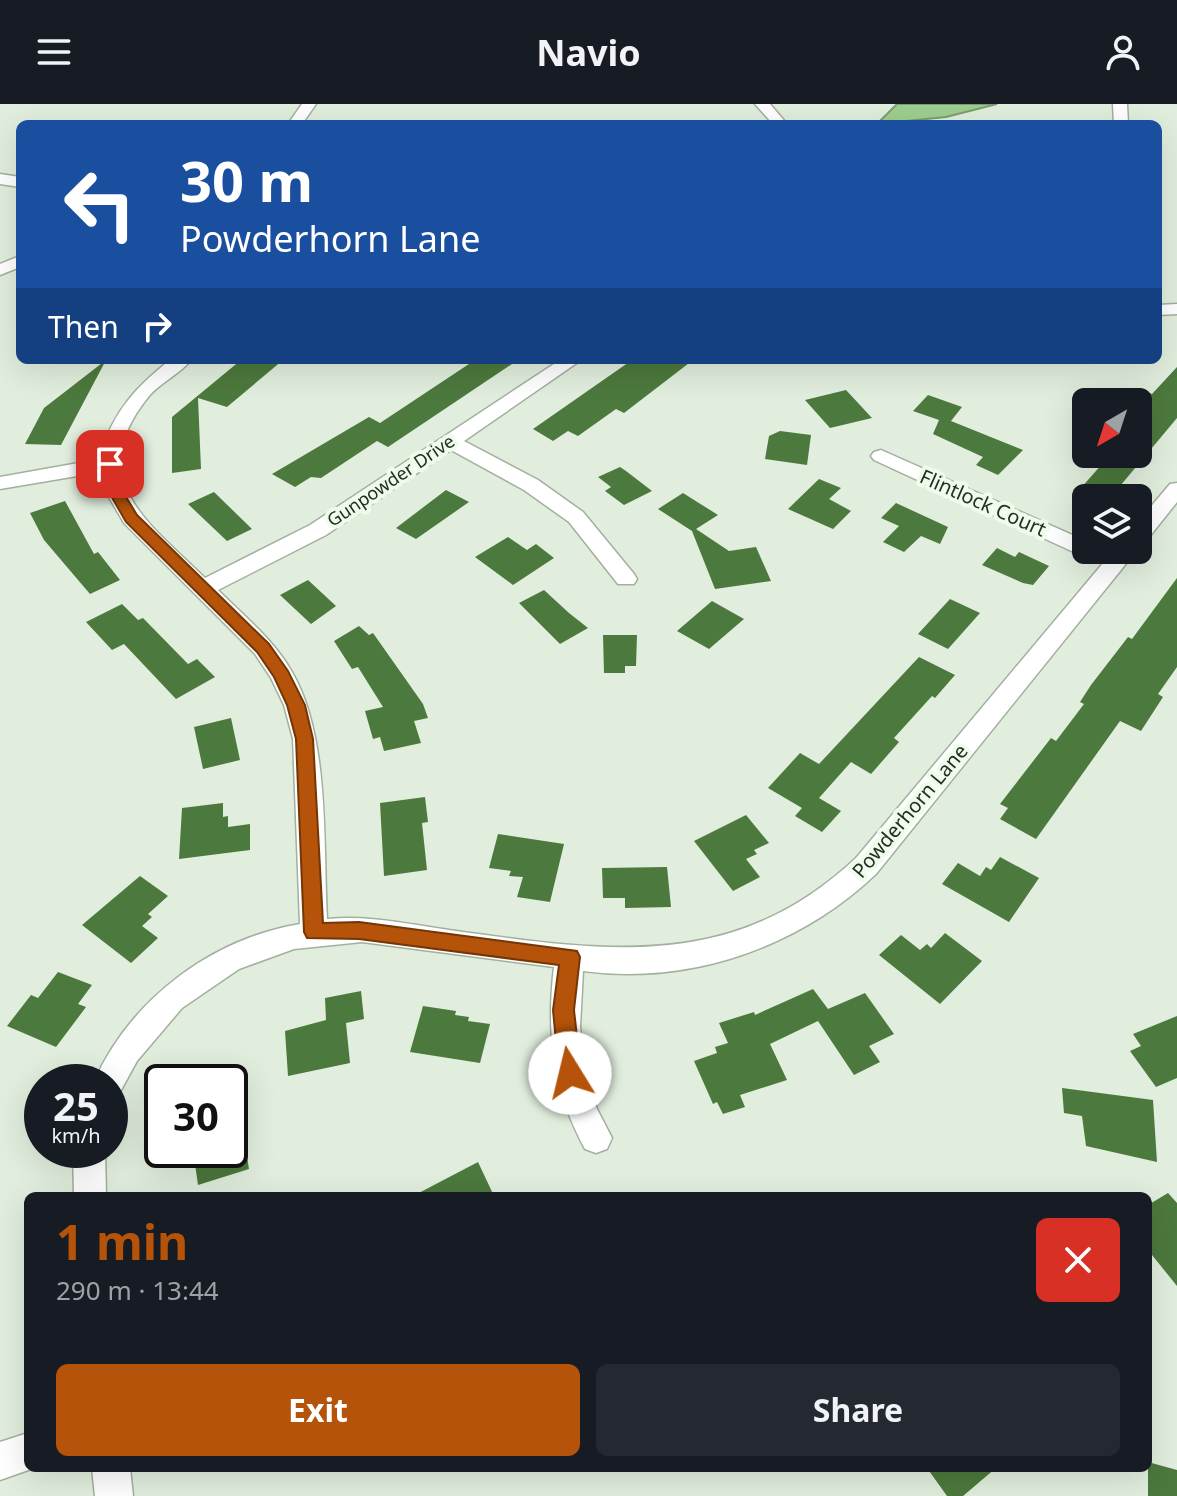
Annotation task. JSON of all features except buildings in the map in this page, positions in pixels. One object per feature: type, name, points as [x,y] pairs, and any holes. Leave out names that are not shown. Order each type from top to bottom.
[{"type":"street","points":[[762,104],[778,120]]},
{"type":"street","points":[[176,364],[154,380],[131,404],[114,436],[110,464],[113,487],[123,508],[263,648],[282,675],[296,705],[305,739],[314,932]]},
{"type":"street","name":"Gunpowder Drive","points":[[202,589],[318,530],[566,364]]},
{"type":"street","points":[[450,442],[531,485],[576,517],[626,579]]},
{"type":"street","name":"Flintlock Court","points":[[881,456],[1072,543]]},
{"type":"street","points":[[0,483],[110,464]]},
{"type":"street","points":[[1152,519],[1177,489]]},
{"type":"street","name":"Powderhorn Lane","points":[[119,1064],[150,1020],[204,973],[263,944],[314,932],[359,931],[635,962],[702,955],[766,936],[822,906],[866,866],[1114,564]]},
{"type":"street","points":[[570,957],[563,1010],[568,1060],[578,1100],[596,1138]]},
{"type":"street","points":[[89,1168],[90,1192]]},
{"type":"street","points":[[0,1461],[24,1453]]},
{"type":"street","points":[[111,1472],[114,1496]]},
{"type":"shaded area","points":[[897,104],[997,104],[946,117],[881,120]]},
{"type":"route","points":[[110,464],[113,487],[123,508],[263,648],[282,675],[296,705],[305,739],[314,932],[359,931],[570,957],[563,1010],[570,1073]]}]
